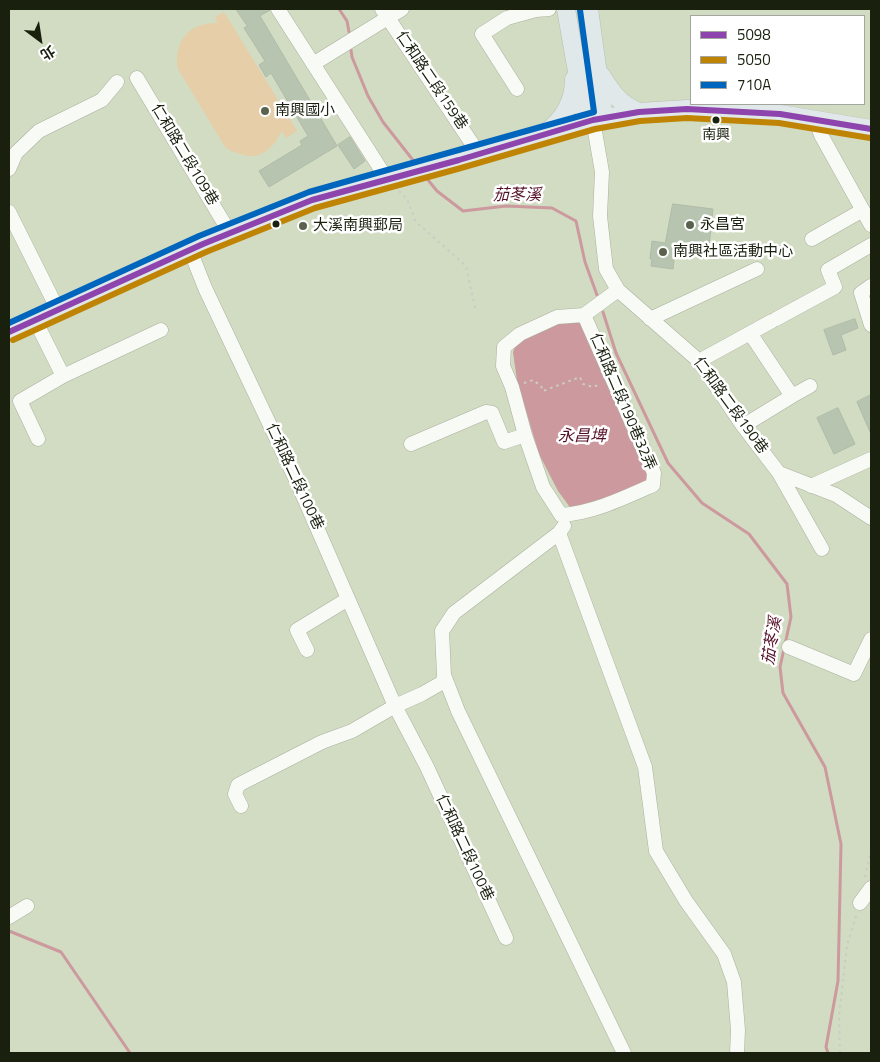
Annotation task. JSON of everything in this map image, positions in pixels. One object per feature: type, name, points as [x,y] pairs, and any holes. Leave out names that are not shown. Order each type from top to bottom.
[{"type":"main road","points":[[566,9],[574,56],[594,120]]},
{"type":"main road","points":[[589,9],[596,68],[594,120]]},
{"type":"main road","points":[[542,136],[568,108],[574,92],[574,56]]},
{"type":"main road","points":[[596,68],[612,94],[629,108],[638,112]]},
{"type":"main road","points":[[9,332],[190,250],[312,200],[594,120],[638,112],[687,108],[780,114],[816,122],[871,129]]},
{"type":"street","points":[[278,9],[387,179]]},
{"type":"street","points":[[313,64],[385,13],[402,9]]},
{"type":"street","points":[[517,89],[482,34],[506,18],[540,9]]},
{"type":"street","name":"仁和路二段159巷","points":[[385,13],[479,154]]},
{"type":"street","name":"仁和路二段109巷","points":[[137,78],[230,233]]},
{"type":"street","points":[[9,169],[16,152],[38,131],[102,100],[117,82]]},
{"type":"street","name":"仁和路二段190巷","points":[[594,120],[602,172],[600,216],[606,269],[618,290],[699,361],[743,426],[779,473],[822,549]]},
{"type":"street","points":[[816,122],[871,224]]},
{"type":"street","points":[[812,239],[863,210]]},
{"type":"street","points":[[9,212],[58,310]]},
{"type":"street","points":[[699,361],[835,286],[828,270],[871,245]]},
{"type":"street","name":"仁和路二段100巷","points":[[190,250],[205,288],[297,482],[394,706],[427,767],[506,938]]},
{"type":"street","points":[[650,319],[757,269]]},
{"type":"street","points":[[871,286],[861,293],[871,325]]},
{"type":"street","points":[[584,315],[618,290]]},
{"type":"street","name":"仁和路二段190巷32弄","points":[[584,315],[612,380],[654,473],[653,485],[608,504],[561,515],[543,487],[525,435],[512,387],[503,366],[504,347],[520,334],[557,317],[584,315]]},
{"type":"street","points":[[35,320],[63,376]]},
{"type":"street","points":[[38,439],[20,401],[63,376],[161,330]]},
{"type":"street","points":[[750,333],[792,396]]},
{"type":"street","points":[[743,426],[810,386]]},
{"type":"street","points":[[410,444],[486,412],[492,413],[504,442],[525,435]]},
{"type":"street","points":[[811,486],[871,459]]},
{"type":"street","points":[[779,473],[836,495],[871,518]]},
{"type":"street","points":[[241,806],[235,794],[238,785],[322,742],[352,731],[394,706],[443,682],[442,631],[454,613],[559,533],[571,514]]},
{"type":"street","points":[[559,533],[646,766],[656,851],[686,900],[724,954],[734,982],[738,1030],[737,1053]]},
{"type":"street","points":[[307,650],[297,630],[348,599]]},
{"type":"street","points":[[789,647],[854,674],[871,639]]},
{"type":"street","points":[[444,674],[463,720],[624,1053]]},
{"type":"street","points":[[860,903],[871,888]]},
{"type":"street","points":[[9,917],[27,906]]},
{"type":"path","points":[[387,179],[405,197],[416,222],[466,266],[476,312]]},
{"type":"path","points":[[405,197],[409,196]]},
{"type":"path","points":[[512,387],[533,380],[541,386],[543,391],[580,377],[583,384],[593,387],[612,380]]},
{"type":"path","points":[[840,1053],[839,1017],[847,945],[860,903],[871,850]]},
{"type":"shaded area","points":[[224,12],[297,131],[286,138],[282,131],[274,144],[265,152],[256,156],[233,152],[225,147],[178,69],[178,50],[185,36],[199,26],[218,23],[215,17]]},
{"type":"water","name":"永昌埤","points":[[578,316],[594,342],[650,482],[572,510],[558,491],[539,454],[517,381],[513,352],[517,341],[550,322]]},
{"type":"building","points":[[236,9],[270,10],[260,16],[337,146],[269,187],[259,171],[302,145],[300,141],[308,136],[271,73],[266,77],[259,65],[265,61],[244,28],[247,26]]},
{"type":"building","points":[[350,137],[365,161],[354,169],[338,145]]},
{"type":"building","name":"永昌宮","points":[[673,204],[713,209],[709,247],[676,242],[673,269],[651,266],[652,241],[665,243]]},
{"type":"building","points":[[855,319],[858,328],[841,335],[846,350],[833,355],[824,330]]},
{"type":"building","points":[[871,395],[871,434],[857,402]]},
{"type":"building","points":[[838,408],[855,444],[834,454],[817,418]]},
{"type":"waterway","name":"茄苳溪","points":[[339,9],[347,21],[349,32]]},
{"type":"waterway","name":"茄苳溪","points":[[351,50],[368,96],[383,122],[416,164]]},
{"type":"waterway","name":"茄苳溪","points":[[424,175],[437,191],[463,211],[506,206],[552,208],[576,221],[585,262],[597,295]]},
{"type":"waterway","name":"茄苳溪","points":[[603,312],[616,353],[668,463],[702,503],[749,534],[787,584],[791,617],[780,667],[783,693],[825,767],[841,844],[838,981],[826,1047],[828,1053]]},
{"type":"waterway","points":[[9,931],[61,952],[130,1053]]},
{"type":"transit line","name":"710A","points":[[9,323],[199,236],[309,192],[594,112],[580,10]]},
{"type":"transit line","name":"5098","points":[[9,332],[203,244],[312,200],[459,160],[593,120],[639,112],[687,109],[780,114],[871,129]]},
{"type":"transit line","name":"5050","points":[[13,340],[206,252],[315,208],[595,129],[640,121],[687,118],[779,123],[870,138]]},
{"type":"place","name":"南興國小","points":[[265,111]]},
{"type":"place","name":"南興","points":[[716,120]]},
{"type":"place","name":"永昌宮","points":[[690,225]]},
{"type":"place","name":"大溪南興郵局","points":[[303,226]]},
{"type":"place","name":"南興社區活動中心","points":[[663,252]]}]
